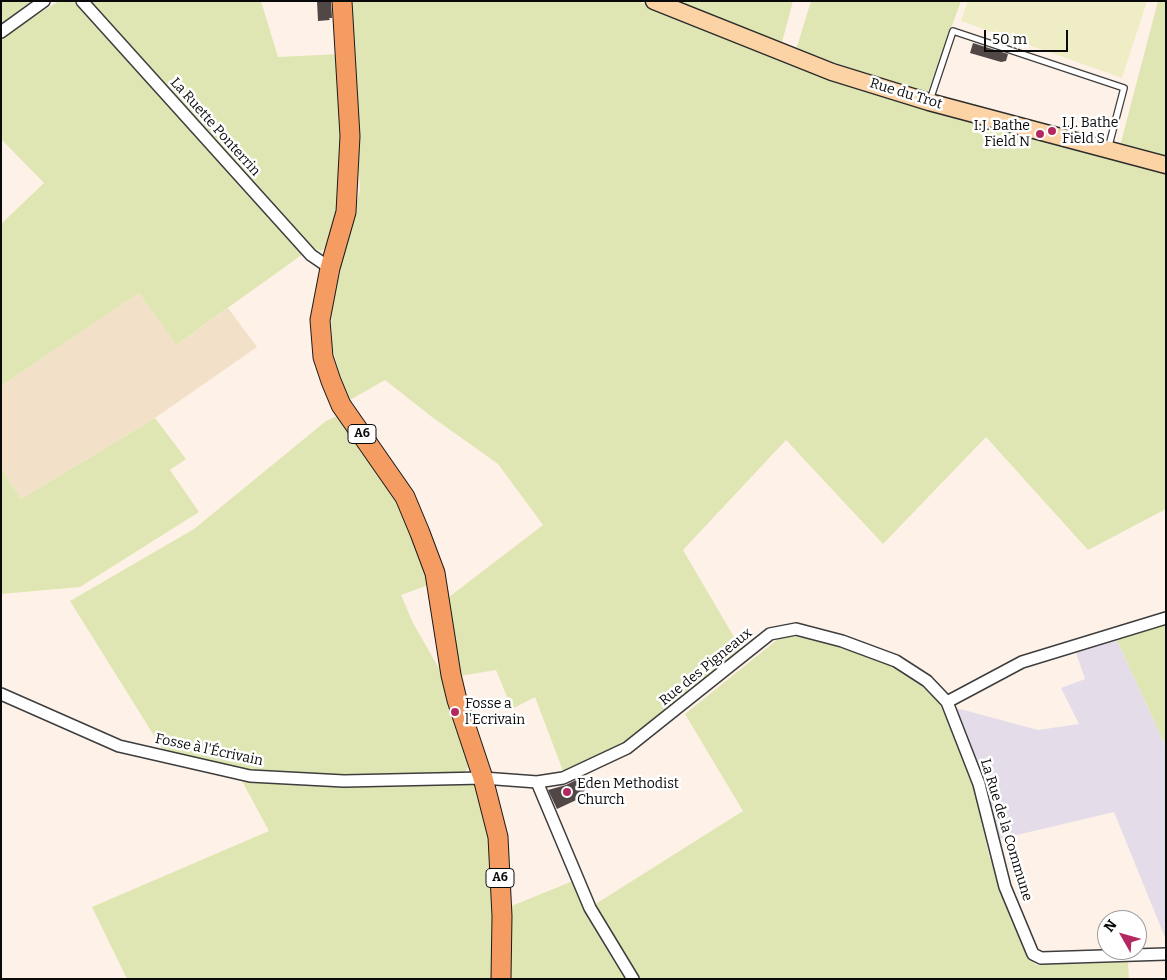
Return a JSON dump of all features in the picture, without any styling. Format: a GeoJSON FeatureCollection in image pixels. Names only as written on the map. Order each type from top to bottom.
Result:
{"type":"FeatureCollection","features":[{"type":"Feature","properties":{"kind":"main road","name":"A6"},"geometry":{"type":"LineString","coordinates":[[342,1],[350,136],[346,212],[330,268],[320,320],[323,357],[330,381],[341,405],[405,497],[435,573],[451,675],[457,700],[483,778],[498,838],[502,916],[501,979]]}},
{"type":"Feature","properties":{"kind":"main road","name":"Rue du Trot"},"geometry":{"type":"LineString","coordinates":[[654,1],[832,72],[929,102],[1166,165]]}},
{"type":"Feature","properties":{"kind":"street"},"geometry":{"type":"LineString","coordinates":[[1,32],[44,1]]}},
{"type":"Feature","properties":{"kind":"street","name":"La Ruette Ponterrin"},"geometry":{"type":"LineString","coordinates":[[82,1],[311,256],[330,268]]}},
{"type":"Feature","properties":{"kind":"street"},"geometry":{"type":"LineString","coordinates":[[947,702],[1022,662],[1166,618]]}},
{"type":"Feature","properties":{"kind":"street","name":"Rue des Pigneaux"},"geometry":{"type":"LineString","coordinates":[[483,778],[537,782],[563,778],[627,748],[770,634],[796,629],[842,641],[896,661],[927,681],[947,702]]}},
{"type":"Feature","properties":{"kind":"street","name":"Fosse à l'Écrivain"},"geometry":{"type":"LineString","coordinates":[[1,694],[118,746],[250,776],[344,782],[483,778]]}},
{"type":"Feature","properties":{"kind":"street","name":"La Rue de la Commune"},"geometry":{"type":"LineString","coordinates":[[947,702],[979,784],[1005,887],[1033,954],[1040,958],[1166,954]]}},
{"type":"Feature","properties":{"kind":"street"},"geometry":{"type":"LineString","coordinates":[[537,782],[590,908],[633,979]]}},
{"type":"Feature","properties":{"kind":"lane"},"geometry":{"type":"LineString","coordinates":[[929,102],[953,31],[1124,88],[1108,149]]}},
{"type":"Feature","properties":{"kind":"shaded area"},"geometry":{"type":"Polygon","coordinates":[[[139,293],[176,345],[228,308],[257,347],[155,418],[21,499],[1,468],[1,386],[139,293]]]}},
{"type":"Feature","properties":{"kind":"shaded area"},"geometry":{"type":"Polygon","coordinates":[[[1117,640],[1166,747],[1166,940],[1114,812],[1000,839],[986,784],[955,710],[960,709],[1038,730],[1079,724],[1061,688],[1085,679],[1076,653],[1117,640]]]}},
{"type":"Feature","properties":{"kind":"green space"},"geometry":{"type":"Polygon","coordinates":[[[1,1],[35,1],[1,25],[1,1]]]}},
{"type":"Feature","properties":{"kind":"green space"},"geometry":{"type":"Polygon","coordinates":[[[59,1],[73,1],[303,254],[176,345],[139,293],[1,386],[1,224],[44,183],[1,139],[1,38],[59,1]]]}},
{"type":"Feature","properties":{"kind":"green space"},"geometry":{"type":"Polygon","coordinates":[[[89,1],[261,1],[278,57],[341,54],[339,211],[329,246],[321,251],[311,247],[89,1]]]}},
{"type":"Feature","properties":{"kind":"green space"},"geometry":{"type":"Polygon","coordinates":[[[350,1],[638,1],[824,77],[1166,175],[1166,509],[1088,550],[986,437],[883,544],[786,440],[683,550],[741,649],[629,741],[563,771],[535,697],[512,709],[496,670],[460,676],[445,600],[543,525],[498,464],[432,417],[385,380],[350,400],[343,386],[332,347],[331,314],[360,190],[350,1]]]}},
{"type":"Feature","properties":{"kind":"green space"},"geometry":{"type":"Polygon","coordinates":[[[672,1],[793,1],[781,46],[672,1]]]}},
{"type":"Feature","properties":{"kind":"green space"},"geometry":{"type":"Polygon","coordinates":[[[811,1],[961,1],[927,94],[796,50],[811,1]]]}},
{"type":"Feature","properties":{"kind":"green space"},"geometry":{"type":"Polygon","coordinates":[[[968,1],[1147,1],[1122,78],[961,21],[968,1]]]}},
{"type":"Feature","properties":{"kind":"green space"},"geometry":{"type":"Polygon","coordinates":[[[1158,1],[1166,1],[1166,159],[1120,146],[1158,1]]]}},
{"type":"Feature","properties":{"kind":"green space"},"geometry":{"type":"Polygon","coordinates":[[[339,415],[383,477],[416,541],[431,584],[401,595],[413,623],[441,672],[470,764],[465,772],[364,777],[252,772],[163,750],[70,601],[194,529],[326,421],[339,415]]]}},
{"type":"Feature","properties":{"kind":"green space"},"geometry":{"type":"Polygon","coordinates":[[[155,418],[186,459],[170,470],[199,512],[80,587],[1,594],[1,468],[21,499],[155,418]]]}},
{"type":"Feature","properties":{"kind":"green space"},"geometry":{"type":"Polygon","coordinates":[[[1166,624],[1166,747],[1117,640],[1166,624]]]}},
{"type":"Feature","properties":{"kind":"green space"},"geometry":{"type":"Polygon","coordinates":[[[783,635],[812,639],[881,660],[922,686],[940,704],[973,784],[989,856],[1028,955],[1036,965],[1128,962],[1129,979],[638,979],[594,905],[743,811],[685,714],[783,635]]]}},
{"type":"Feature","properties":{"kind":"green space"},"geometry":{"type":"Polygon","coordinates":[[[242,781],[391,787],[477,781],[493,847],[495,979],[127,979],[92,907],[269,831],[242,781]]]}},
{"type":"Feature","properties":{"kind":"green space"},"geometry":{"type":"Polygon","coordinates":[[[573,881],[631,979],[508,979],[509,907],[573,881]]]}},
{"type":"Feature","properties":{"kind":"building"},"geometry":{"type":"Polygon","coordinates":[[[317,1],[331,1],[332,18],[329,18],[330,20],[318,21],[317,1]]]}},
{"type":"Feature","properties":{"kind":"building"},"geometry":{"type":"Polygon","coordinates":[[[973,43],[1008,54],[1006,61],[1001,62],[970,53],[973,43]]]}},
{"type":"Feature","properties":{"kind":"building","name":"Eden Methodist Church"},"geometry":{"type":"Polygon","coordinates":[[[580,778],[587,795],[557,809],[548,790],[566,785],[580,778]]]}},
{"type":"Feature","properties":{"kind":"place","name":"I.J. Bathe Field S"},"geometry":{"type":"Point","coordinates":[1052,131]}},
{"type":"Feature","properties":{"kind":"place","name":"I.J. Bathe Field N"},"geometry":{"type":"Point","coordinates":[1040,134]}},
{"type":"Feature","properties":{"kind":"place","name":"Fosse a l'Ecrivain"},"geometry":{"type":"Point","coordinates":[455,712]}},
{"type":"Feature","properties":{"kind":"place","name":"Eden Methodist Church"},"geometry":{"type":"Point","coordinates":[567,792]}}]}
